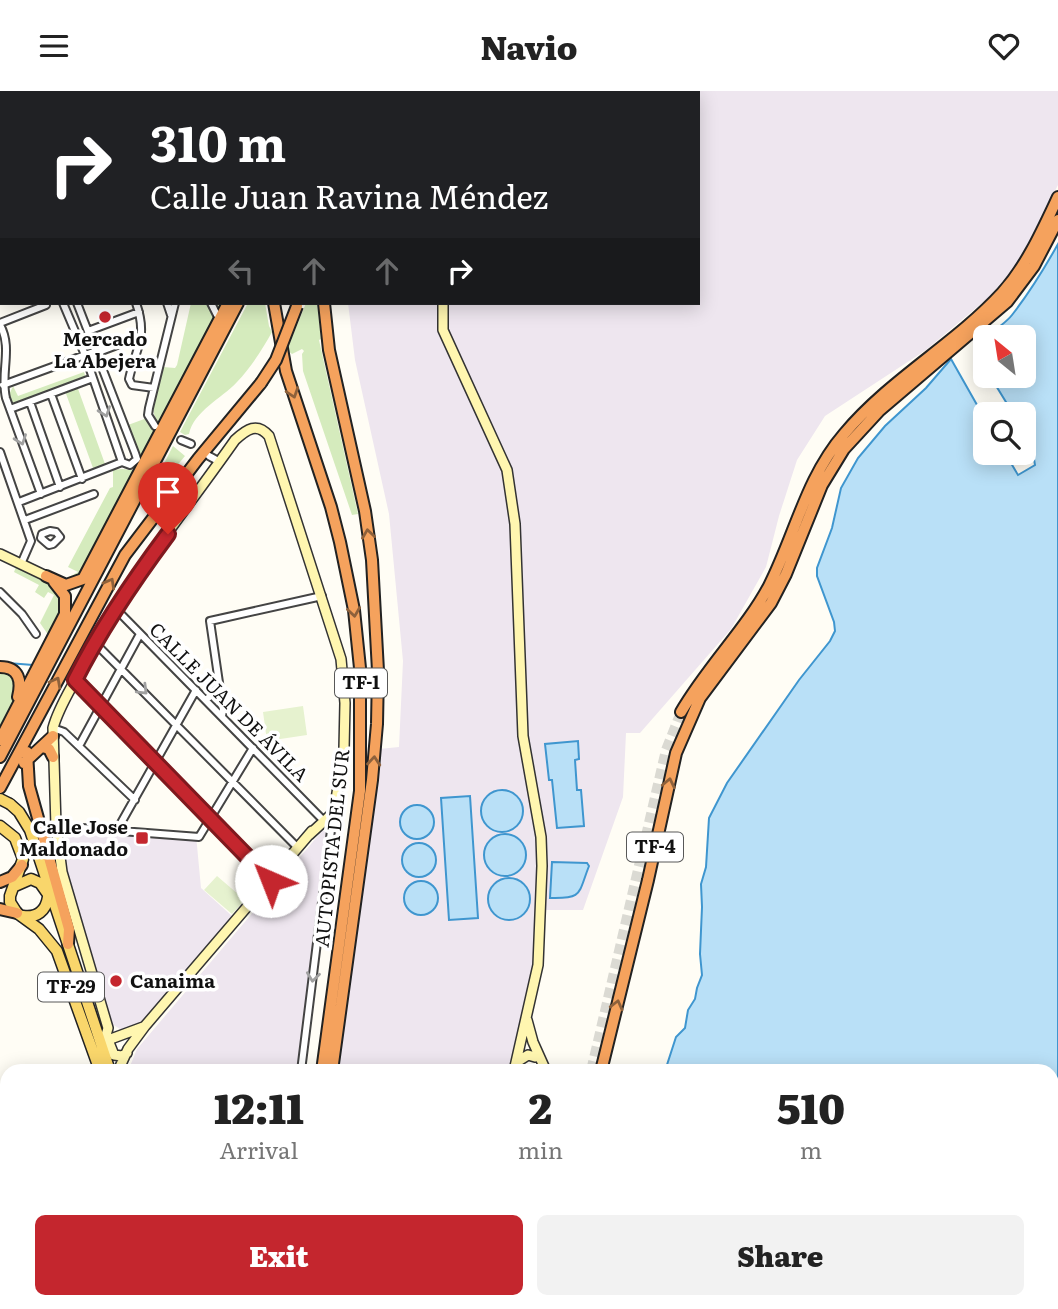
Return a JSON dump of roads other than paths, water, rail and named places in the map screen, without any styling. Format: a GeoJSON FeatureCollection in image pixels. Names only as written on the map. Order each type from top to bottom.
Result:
{"type":"FeatureCollection","features":[{"type":"Feature","properties":{"kind":"highway","name":"TF-4"},"geometry":{"type":"LineString","coordinates":[[991,310],[1021,268],[1058,197]]}},
{"type":"Feature","properties":{"kind":"highway","name":"TF-4"},"geometry":{"type":"LineString","coordinates":[[603,1064],[680,739],[699,698],[768,587],[813,481],[838,440],[880,397],[991,310],[1029,274],[1058,221]]}},
{"type":"Feature","properties":{"kind":"highway"},"geometry":{"type":"LineString","coordinates":[[46,576],[66,585],[83,579],[227,305]]}},
{"type":"Feature","properties":{"kind":"highway"},"geometry":{"type":"LineString","coordinates":[[0,757],[238,305]]}},
{"type":"Feature","properties":{"kind":"highway","name":"AUTOPISTA DEL SUR"},"geometry":{"type":"LineString","coordinates":[[274,305],[286,371],[340,542],[354,610],[360,668],[360,791],[323,1064]]}},
{"type":"Feature","properties":{"kind":"highway"},"geometry":{"type":"LineString","coordinates":[[0,788],[125,555],[198,459],[261,383],[276,360],[297,305]]}},
{"type":"Feature","properties":{"kind":"highway","name":"AUTOPISTA DEL SUR"},"geometry":{"type":"LineString","coordinates":[[324,305],[329,350],[365,511],[372,560],[378,671],[372,780],[333,1064]]}},
{"type":"Feature","properties":{"kind":"highway"},"geometry":{"type":"LineString","coordinates":[[0,740],[65,614],[66,601],[62,589],[46,576]]}},
{"type":"Feature","properties":{"kind":"highway","name":"TF-4"},"geometry":{"type":"LineString","coordinates":[[681,712],[702,677],[740,636]]}},
{"type":"Feature","properties":{"kind":"highway"},"geometry":{"type":"LineString","coordinates":[[42,677],[51,641]]}},
{"type":"Feature","properties":{"kind":"highway"},"geometry":{"type":"LineString","coordinates":[[0,667],[12,669],[19,677],[16,710]]}},
{"type":"Feature","properties":{"kind":"highway"},"geometry":{"type":"LineString","coordinates":[[3,802],[41,722],[41,711]]}},
{"type":"Feature","properties":{"kind":"highway"},"geometry":{"type":"LineString","coordinates":[[23,761],[43,747],[53,732]]}},
{"type":"Feature","properties":{"kind":"highway"},"geometry":{"type":"LineString","coordinates":[[43,747],[49,749],[53,757]]}},
{"type":"Feature","properties":{"kind":"highway"},"geometry":{"type":"LineString","coordinates":[[23,761],[69,929],[68,944]]}},
{"type":"Feature","properties":{"kind":"highway"},"geometry":{"type":"LineString","coordinates":[[0,882],[12,877],[22,865]]}},
{"type":"Feature","properties":{"kind":"highway"},"geometry":{"type":"LineString","coordinates":[[0,909],[20,915]]}},
{"type":"Feature","properties":{"kind":"main road","name":"TF-29"},"geometry":{"type":"LineString","coordinates":[[3,802],[19,812],[30,830],[108,1064]]}},
{"type":"Feature","properties":{"kind":"main road"},"geometry":{"type":"LineString","coordinates":[[0,827],[8,831],[19,845],[22,865],[10,902],[20,915],[30,917],[40,913],[46,906],[48,897]]}},
{"type":"Feature","properties":{"kind":"main road"},"geometry":{"type":"LineString","coordinates":[[43,870],[44,886]]}},
{"type":"Feature","properties":{"kind":"main road"},"geometry":{"type":"LineString","coordinates":[[14,886],[18,882],[31,879],[44,886]]}},
{"type":"Feature","properties":{"kind":"main road","name":"TF-29"},"geometry":{"type":"LineString","coordinates":[[44,886],[59,932],[68,944]]}},
{"type":"Feature","properties":{"kind":"main road","name":"TF-29"},"geometry":{"type":"LineString","coordinates":[[20,915],[47,937],[61,959],[98,1064]]}},
{"type":"Feature","properties":{"kind":"main road"},"geometry":{"type":"LineString","coordinates":[[82,991],[91,1002],[99,1027],[108,1028]]}},
{"type":"Feature","properties":{"kind":"street"},"geometry":{"type":"LineString","coordinates":[[41,494],[3,385],[7,340],[0,324],[46,305]]}},
{"type":"Feature","properties":{"kind":"street"},"geometry":{"type":"LineString","coordinates":[[64,305],[85,355],[121,459],[130,465],[137,459],[78,305]]}},
{"type":"Feature","properties":{"kind":"street"},"geometry":{"type":"LineString","coordinates":[[137,305],[143,322],[140,348],[133,359],[129,379],[132,384],[154,388]]}},
{"type":"Feature","properties":{"kind":"street"},"geometry":{"type":"LineString","coordinates":[[168,305],[172,317]]}},
{"type":"Feature","properties":{"kind":"street"},"geometry":{"type":"LineString","coordinates":[[155,426],[148,415],[175,305]]}},
{"type":"Feature","properties":{"kind":"street"},"geometry":{"type":"LineString","coordinates":[[212,305],[217,315]]}},
{"type":"Feature","properties":{"kind":"street"},"geometry":{"type":"LineString","coordinates":[[443,308],[443,330],[508,470],[515,524],[523,736],[541,837],[542,866],[538,965],[516,1064]]}},
{"type":"Feature","properties":{"kind":"street"},"geometry":{"type":"LineString","coordinates":[[88,331],[139,312]]}},
{"type":"Feature","properties":{"kind":"street"},"geometry":{"type":"LineString","coordinates":[[3,385],[133,339]]}},
{"type":"Feature","properties":{"kind":"street"},"geometry":{"type":"LineString","coordinates":[[10,409],[93,378]]}},
{"type":"Feature","properties":{"kind":"street"},"geometry":{"type":"LineString","coordinates":[[51,394],[82,479]]}},
{"type":"Feature","properties":{"kind":"street"},"geometry":{"type":"LineString","coordinates":[[30,403],[60,487]]}},
{"type":"Feature","properties":{"kind":"street"},"geometry":{"type":"LineString","coordinates":[[128,1051],[124,1038],[108,1028],[64,881],[56,826],[53,732],[58,713],[94,642],[115,608],[219,461],[245,431],[256,427],[263,428],[269,436],[322,596],[341,659],[345,703],[344,749],[302,1064]]}},
{"type":"Feature","properties":{"kind":"street"},"geometry":{"type":"LineString","coordinates":[[181,440],[191,444]]}},
{"type":"Feature","properties":{"kind":"street"},"geometry":{"type":"LineString","coordinates":[[19,502],[82,479],[121,459],[127,450],[135,453]]}},
{"type":"Feature","properties":{"kind":"street"},"geometry":{"type":"LineString","coordinates":[[0,452],[31,541],[17,562]]}},
{"type":"Feature","properties":{"kind":"street"},"geometry":{"type":"LineString","coordinates":[[209,456],[219,461]]}},
{"type":"Feature","properties":{"kind":"street"},"geometry":{"type":"LineString","coordinates":[[25,520],[94,494]]}},
{"type":"Feature","properties":{"kind":"street"},"geometry":{"type":"LineString","coordinates":[[0,554],[46,576]]}},
{"type":"Feature","properties":{"kind":"street"},"geometry":{"type":"LineString","coordinates":[[0,561],[17,562]]}},
{"type":"Feature","properties":{"kind":"street"},"geometry":{"type":"LineString","coordinates":[[0,592],[36,633]]}},
{"type":"Feature","properties":{"kind":"street"},"geometry":{"type":"LineString","coordinates":[[222,716],[210,621],[322,596]]}},
{"type":"Feature","properties":{"kind":"street","name":"CALLE JUAN DE ÁVILA"},"geometry":{"type":"LineString","coordinates":[[115,608],[253,748],[331,832]]}},
{"type":"Feature","properties":{"kind":"street"},"geometry":{"type":"LineString","coordinates":[[79,746],[140,634]]}},
{"type":"Feature","properties":{"kind":"street"},"geometry":{"type":"LineString","coordinates":[[94,642],[298,848]]}},
{"type":"Feature","properties":{"kind":"street"},"geometry":{"type":"LineString","coordinates":[[75,680],[271,881]]}},
{"type":"Feature","properties":{"kind":"street"},"geometry":{"type":"LineString","coordinates":[[206,700],[220,687]]}},
{"type":"Feature","properties":{"kind":"street"},"geometry":{"type":"LineString","coordinates":[[117,830],[196,690]]}},
{"type":"Feature","properties":{"kind":"street"},"geometry":{"type":"LineString","coordinates":[[53,732],[64,732],[135,800]]}},
{"type":"Feature","properties":{"kind":"street"},"geometry":{"type":"LineString","coordinates":[[56,826],[199,837],[253,748]]}},
{"type":"Feature","properties":{"kind":"street"},"geometry":{"type":"LineString","coordinates":[[123,1064],[128,1051],[145,1026],[334,808]]}},
{"type":"Feature","properties":{"kind":"street"},"geometry":{"type":"LineString","coordinates":[[527,1019],[535,1053]]}},
{"type":"Feature","properties":{"kind":"street"},"geometry":{"type":"LineString","coordinates":[[108,1040],[145,1026]]}},
{"type":"Feature","properties":{"kind":"street"},"geometry":{"type":"LineString","coordinates":[[108,1028],[105,1033],[114,1055],[122,1056],[128,1051]]}},
{"type":"Feature","properties":{"kind":"street"},"geometry":{"type":"LineString","coordinates":[[521,1043],[530,1043],[542,1064]]}},
{"type":"Feature","properties":{"kind":"street"},"geometry":{"type":"LineString","coordinates":[[518,1064],[528,1055],[535,1053]]}},
{"type":"Feature","properties":{"kind":"water"},"geometry":{"type":"Polygon","coordinates":[[[1058,244],[1058,1064],[667,1064],[676,1037],[685,1028],[688,1010],[695,999],[702,975],[701,884],[706,867],[709,818],[727,783],[835,631],[817,576],[817,568],[832,528],[841,488],[858,458],[885,426],[926,388],[951,359],[975,402],[973,402],[973,465],[1012,465],[1018,475],[1036,465],[1036,402],[1006,402],[998,389],[1036,389],[1036,325],[1001,325],[1019,306],[1058,244]]]}},
{"type":"Feature","properties":{"kind":"water"},"geometry":{"type":"Polygon","coordinates":[[[578,741],[579,759],[575,760],[577,790],[581,790],[584,826],[557,828],[545,744],[578,741]]]}},
{"type":"Feature","properties":{"kind":"water"},"geometry":{"type":"Polygon","coordinates":[[[502,790],[517,796],[523,811],[517,826],[502,832],[487,826],[481,811],[487,796],[502,790]]]}},
{"type":"Feature","properties":{"kind":"water"},"geometry":{"type":"Polygon","coordinates":[[[470,796],[478,918],[449,920],[441,798],[470,796]]]}},
{"type":"Feature","properties":{"kind":"water"},"geometry":{"type":"Polygon","coordinates":[[[417,805],[429,810],[434,822],[429,834],[417,839],[405,834],[400,822],[405,810],[417,805]]]}},
{"type":"Feature","properties":{"kind":"water"},"geometry":{"type":"Polygon","coordinates":[[[505,834],[520,840],[526,855],[520,870],[505,876],[490,870],[484,855],[490,840],[505,834]]]}},
{"type":"Feature","properties":{"kind":"water"},"geometry":{"type":"Polygon","coordinates":[[[419,843],[431,848],[436,860],[431,872],[419,877],[407,872],[402,860],[407,848],[419,843]]]}},
{"type":"Feature","properties":{"kind":"water"},"geometry":{"type":"Polygon","coordinates":[[[552,862],[587,863],[589,866],[581,889],[574,896],[550,898],[552,862]]]}},
{"type":"Feature","properties":{"kind":"water"},"geometry":{"type":"Polygon","coordinates":[[[509,878],[524,884],[530,899],[524,914],[509,920],[494,914],[488,899],[494,884],[509,878]]]}},
{"type":"Feature","properties":{"kind":"water"},"geometry":{"type":"Polygon","coordinates":[[[421,881],[433,886],[438,898],[433,910],[421,915],[409,910],[404,898],[409,886],[421,881]]]}},
{"type":"Feature","properties":{"kind":"waterway"},"geometry":{"type":"LineString","coordinates":[[8,663],[33,665]]}},
{"type":"Feature","properties":{"kind":"tunnel"},"geometry":{"type":"LineString","coordinates":[[593,1064],[666,750],[681,712]]}},
{"type":"Feature","properties":{"kind":"place","name":"Mercado La Abejera"},"geometry":{"type":"Point","coordinates":[105,317]}},
{"type":"Feature","properties":{"kind":"place","name":"Calle Jose Maldonado"},"geometry":{"type":"Point","coordinates":[142,838]}},
{"type":"Feature","properties":{"kind":"place","name":"Canaima"},"geometry":{"type":"Point","coordinates":[116,981]}}]}
